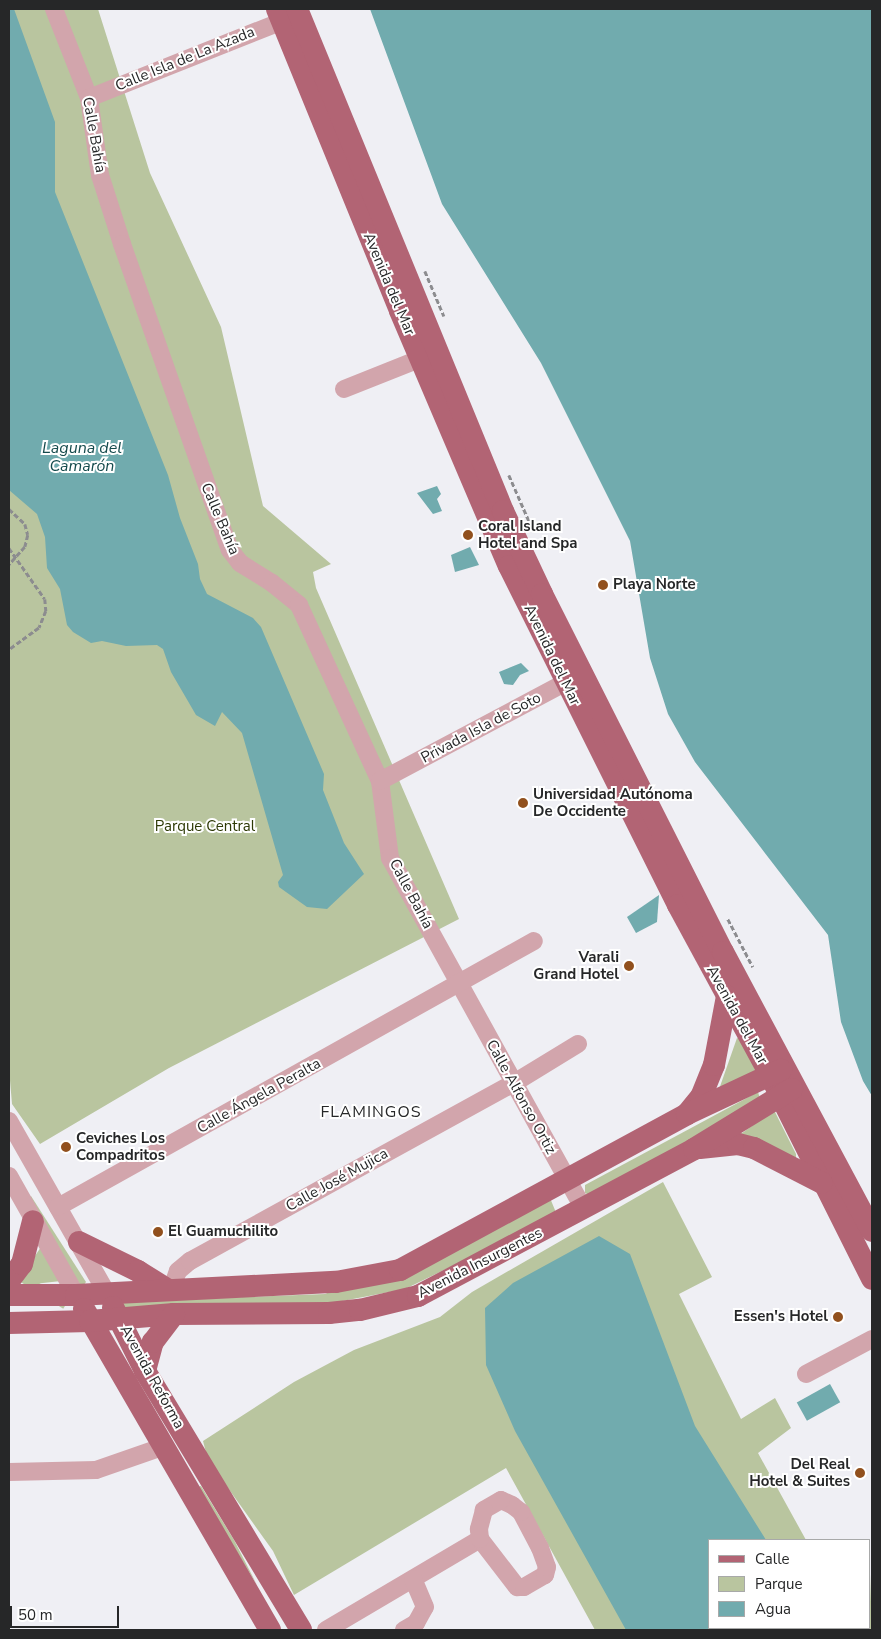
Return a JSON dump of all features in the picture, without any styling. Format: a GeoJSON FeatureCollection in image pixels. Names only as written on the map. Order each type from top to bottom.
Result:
{"type":"FeatureCollection","features":[{"type":"Feature","properties":{"kind":"main road","name":"Avenida del Mar"},"geometry":{"type":"LineString","coordinates":[[289,13],[430,355],[503,511],[573,679],[727,996],[783,1081],[872,1230]]}},
{"type":"Feature","properties":{"kind":"main road","name":"Avenida del Mar"},"geometry":{"type":"LineString","coordinates":[[573,679],[723,952],[783,1081],[822,1183],[872,1279]]}},
{"type":"Feature","properties":{"kind":"main road"},"geometry":{"type":"LineString","coordinates":[[687,1114],[701,1097],[714,1065],[727,996]]}},
{"type":"Feature","properties":{"kind":"main road","name":"Avenida Insurgentes"},"geometry":{"type":"LineString","coordinates":[[9,1295],[76,1295],[336,1282],[400,1270],[567,1181],[687,1114],[783,1081]]}},
{"type":"Feature","properties":{"kind":"main road","name":"Avenida Insurgentes"},"geometry":{"type":"LineString","coordinates":[[9,1323],[90,1321],[174,1314],[329,1313],[388,1305],[439,1287],[694,1149],[783,1081]]}},
{"type":"Feature","properties":{"kind":"main road"},"geometry":{"type":"LineString","coordinates":[[694,1149],[738,1144],[754,1148],[822,1183]]}},
{"type":"Feature","properties":{"kind":"main road"},"geometry":{"type":"LineString","coordinates":[[9,1281],[22,1264],[33,1221]]}},
{"type":"Feature","properties":{"kind":"main road"},"geometry":{"type":"LineString","coordinates":[[79,1242],[138,1270],[169,1289]]}},
{"type":"Feature","properties":{"kind":"main road","name":"Avenida Reforma"},"geometry":{"type":"LineString","coordinates":[[106,1292],[145,1371],[210,1476],[300,1630]]}},
{"type":"Feature","properties":{"kind":"main road","name":"Avenida Reforma"},"geometry":{"type":"LineString","coordinates":[[76,1295],[184,1486],[264,1621]]}},
{"type":"Feature","properties":{"kind":"main road"},"geometry":{"type":"LineString","coordinates":[[145,1371],[153,1342],[174,1314]]}},
{"type":"Feature","properties":{"kind":"main road"},"geometry":{"type":"LineString","coordinates":[[184,1486],[210,1476]]}},
{"type":"Feature","properties":{"kind":"main road"},"geometry":{"type":"LineString","coordinates":[[264,1621],[282,1599]]}},
{"type":"Feature","properties":{"kind":"street","name":"Calle Bahía"},"geometry":{"type":"LineString","coordinates":[[54,9],[89,98],[100,175],[204,485],[230,550],[240,563],[272,583],[299,605],[380,781],[390,858],[459,985]]}},
{"type":"Feature","properties":{"kind":"street","name":"Calle Isla de La Azada"},"geometry":{"type":"LineString","coordinates":[[89,98],[289,13]]}},
{"type":"Feature","properties":{"kind":"street"},"geometry":{"type":"LineString","coordinates":[[344,389],[430,355]]}},
{"type":"Feature","properties":{"kind":"street","name":"Privada Isla de Soto"},"geometry":{"type":"LineString","coordinates":[[380,781],[573,679]]}},
{"type":"Feature","properties":{"kind":"street","name":"Calle Ángela Peralta"},"geometry":{"type":"LineString","coordinates":[[58,1207],[459,985],[534,941]]}},
{"type":"Feature","properties":{"kind":"street","name":"Calle Alfonso Ortiz"},"geometry":{"type":"LineString","coordinates":[[459,985],[584,1209]]}},
{"type":"Feature","properties":{"kind":"street","name":"Calle José Mujica"},"geometry":{"type":"LineString","coordinates":[[169,1289],[178,1271],[190,1261],[514,1083],[578,1044]]}},
{"type":"Feature","properties":{"kind":"street","name":"Avenida Reforma"},"geometry":{"type":"LineString","coordinates":[[9,1121],[106,1292]]}},
{"type":"Feature","properties":{"kind":"street"},"geometry":{"type":"LineString","coordinates":[[10,1181],[43,1182]]}},
{"type":"Feature","properties":{"kind":"street","name":"Avenida Reforma"},"geometry":{"type":"LineString","coordinates":[[10,1181],[76,1295]]}},
{"type":"Feature","properties":{"kind":"street"},"geometry":{"type":"LineString","coordinates":[[806,1374],[872,1338]]}},
{"type":"Feature","properties":{"kind":"street"},"geometry":{"type":"LineString","coordinates":[[9,1472],[96,1470],[162,1447]]}},
{"type":"Feature","properties":{"kind":"street"},"geometry":{"type":"LineString","coordinates":[[501,1500],[512,1504],[521,1512],[540,1548],[547,1567],[545,1575],[529,1585],[517,1587],[480,1539],[479,1529],[484,1510],[501,1500]]}},
{"type":"Feature","properties":{"kind":"street"},"geometry":{"type":"LineString","coordinates":[[326,1630],[480,1539]]}},
{"type":"Feature","properties":{"kind":"street"},"geometry":{"type":"LineString","coordinates":[[404,1630],[416,1623],[425,1607],[413,1579]]}},
{"type":"Feature","properties":{"kind":"path"},"geometry":{"type":"LineString","coordinates":[[420,264],[430,278],[442,306],[445,323]]}},
{"type":"Feature","properties":{"kind":"path"},"geometry":{"type":"LineString","coordinates":[[506,472],[512,478],[533,534]]}},
{"type":"Feature","properties":{"kind":"path"},"geometry":{"type":"LineString","coordinates":[[9,509],[25,524],[28,535],[16,559],[9,565]]}},
{"type":"Feature","properties":{"kind":"path"},"geometry":{"type":"LineString","coordinates":[[9,548],[45,599],[46,611],[39,628],[9,650]]}},
{"type":"Feature","properties":{"kind":"path"},"geometry":{"type":"LineString","coordinates":[[724,914],[746,950],[754,974]]}},
{"type":"Feature","properties":{"kind":"green space","name":"Parque Central"},"geometry":{"type":"Polygon","coordinates":[[[9,9],[98,9],[150,173],[221,327],[263,506],[331,564],[313,572],[316,588],[459,919],[169,1068],[40,1144],[12,1104],[9,1069],[9,9]]]}},
{"type":"Feature","properties":{"kind":"green space"},"geometry":{"type":"Polygon","coordinates":[[[737,1038],[742,1040],[759,1078],[717,1095],[737,1038]]]}},
{"type":"Feature","properties":{"kind":"green space"},"geometry":{"type":"Polygon","coordinates":[[[758,1092],[761,1102],[593,1197],[585,1193],[585,1185],[758,1092]]]}},
{"type":"Feature","properties":{"kind":"green space"},"geometry":{"type":"Polygon","coordinates":[[[774,1110],[796,1154],[796,1160],[738,1136],[774,1110]]]}},
{"type":"Feature","properties":{"kind":"green space"},"geometry":{"type":"Polygon","coordinates":[[[663,1182],[712,1277],[679,1294],[741,1419],[775,1398],[791,1428],[758,1453],[805,1539],[708,1539],[708,1629],[871,1629],[871,1602],[872,1630],[595,1630],[506,1468],[294,1595],[273,1551],[208,1460],[203,1441],[294,1382],[354,1350],[440,1317],[472,1292],[663,1182]]]}},
{"type":"Feature","properties":{"kind":"green space"},"geometry":{"type":"Polygon","coordinates":[[[31,1196],[86,1282],[83,1286],[78,1283],[28,1201],[31,1196]]]}},
{"type":"Feature","properties":{"kind":"green space"},"geometry":{"type":"Polygon","coordinates":[[[550,1198],[557,1215],[405,1289],[332,1303],[114,1313],[110,1302],[325,1294],[550,1198]]]}},
{"type":"Feature","properties":{"kind":"green space"},"geometry":{"type":"Polygon","coordinates":[[[41,1247],[61,1281],[25,1285],[20,1278],[41,1247]]]}},
{"type":"Feature","properties":{"kind":"green space"},"geometry":{"type":"Polygon","coordinates":[[[18,1270],[68,1301],[63,1309],[13,1277],[18,1270]]]}},
{"type":"Feature","properties":{"kind":"green space"},"geometry":{"type":"Polygon","coordinates":[[[201,1486],[234,1540],[257,1585],[197,1487],[201,1486]]]}},
{"type":"Feature","properties":{"kind":"water","name":"Laguna del Camarón"},"geometry":{"type":"Polygon","coordinates":[[[9,9],[14,9],[55,122],[55,192],[168,475],[180,518],[198,564],[200,579],[207,594],[253,618],[261,627],[324,774],[323,790],[344,843],[364,874],[327,909],[307,907],[279,887],[278,882],[283,875],[242,733],[222,712],[215,726],[196,715],[171,672],[163,649],[157,645],[126,646],[102,641],[91,643],[73,632],[67,625],[60,589],[47,568],[45,537],[37,514],[9,490],[9,9]]]}},
{"type":"Feature","properties":{"kind":"water"},"geometry":{"type":"Polygon","coordinates":[[[370,9],[872,9],[872,1096],[863,1081],[841,1022],[828,935],[695,762],[668,714],[650,658],[630,541],[541,363],[442,204],[370,9]]]}},
{"type":"Feature","properties":{"kind":"water"},"geometry":{"type":"Polygon","coordinates":[[[437,486],[441,494],[437,499],[442,511],[433,514],[417,493],[437,486]]]}},
{"type":"Feature","properties":{"kind":"water"},"geometry":{"type":"Polygon","coordinates":[[[470,547],[479,565],[455,572],[451,555],[470,547]]]}},
{"type":"Feature","properties":{"kind":"water"},"geometry":{"type":"Polygon","coordinates":[[[521,663],[529,671],[520,675],[513,685],[504,684],[499,672],[521,663]]]}},
{"type":"Feature","properties":{"kind":"water"},"geometry":{"type":"Polygon","coordinates":[[[659,895],[657,922],[636,933],[627,917],[659,895]]]}},
{"type":"Feature","properties":{"kind":"water"},"geometry":{"type":"Polygon","coordinates":[[[599,1236],[630,1254],[695,1426],[765,1539],[708,1539],[708,1629],[821,1630],[626,1630],[515,1431],[486,1365],[485,1308],[513,1283],[599,1236]]]}},
{"type":"Feature","properties":{"kind":"water"},"geometry":{"type":"Polygon","coordinates":[[[830,1384],[840,1402],[807,1421],[797,1402],[830,1384]]]}},
{"type":"Feature","properties":{"kind":"place","name":"Coral Island Hotel and Spa"},"geometry":{"type":"Point","coordinates":[468,535]}},
{"type":"Feature","properties":{"kind":"place","name":"Playa Norte"},"geometry":{"type":"Point","coordinates":[603,585]}},
{"type":"Feature","properties":{"kind":"place","name":"Universidad Autónoma De Occidente"},"geometry":{"type":"Point","coordinates":[523,803]}},
{"type":"Feature","properties":{"kind":"place","name":"Varali Grand Hotel"},"geometry":{"type":"Point","coordinates":[629,966]}},
{"type":"Feature","properties":{"kind":"place","name":"Ceviches Los Compadritos"},"geometry":{"type":"Point","coordinates":[66,1147]}},
{"type":"Feature","properties":{"kind":"place","name":"El Guamuchilito"},"geometry":{"type":"Point","coordinates":[158,1232]}},
{"type":"Feature","properties":{"kind":"place","name":"Essen's Hotel"},"geometry":{"type":"Point","coordinates":[838,1317]}},
{"type":"Feature","properties":{"kind":"place","name":"Del Real Hotel & Suites"},"geometry":{"type":"Point","coordinates":[860,1473]}},
{"type":"Feature","properties":{"kind":"district","name":"FLAMINGOS"},"geometry":{"type":"Point","coordinates":[371,1112]}}]}
